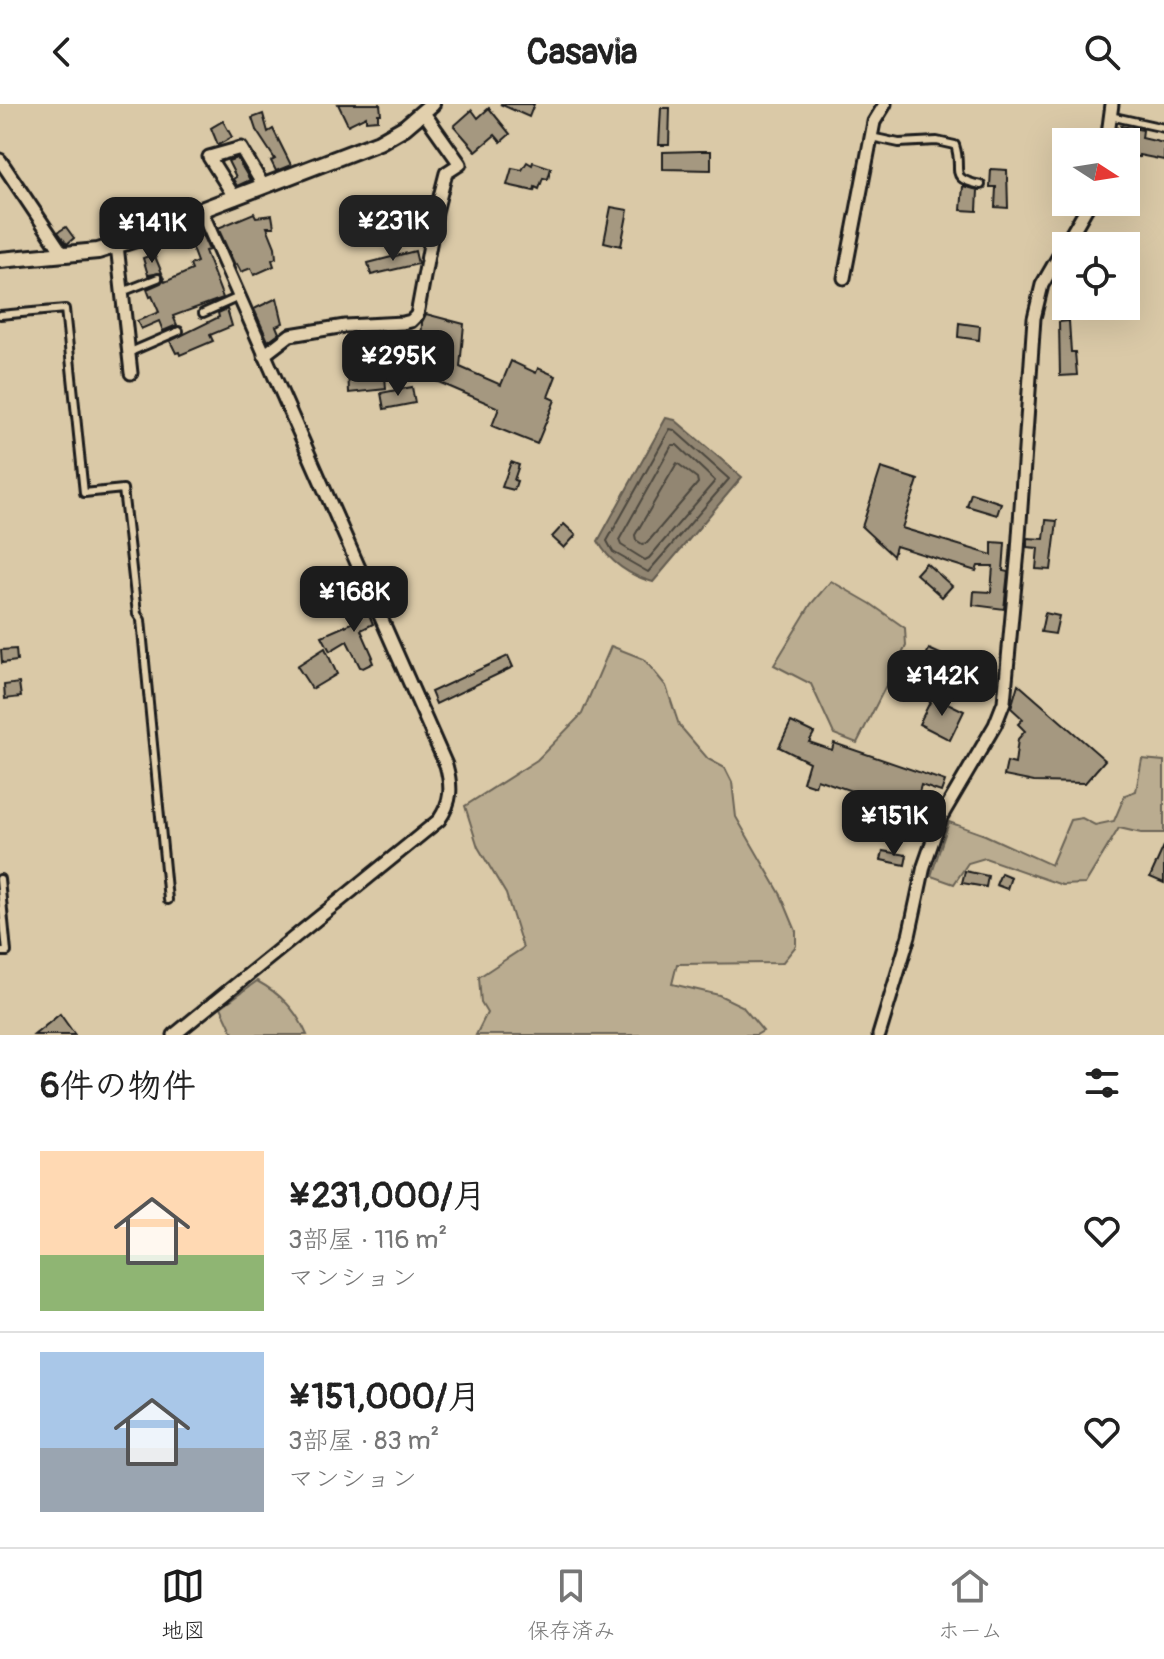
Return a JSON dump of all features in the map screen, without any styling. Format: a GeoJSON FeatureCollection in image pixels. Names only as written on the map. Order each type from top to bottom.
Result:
{"type":"FeatureCollection","features":[{"type":"Feature","properties":{"kind":"street"},"geometry":{"type":"LineString","coordinates":[[844,278],[874,122],[885,104]]}},
{"type":"Feature","properties":{"kind":"street"},"geometry":{"type":"LineString","coordinates":[[0,260],[98,251],[146,236],[201,210],[370,146],[424,107],[460,164],[446,173],[417,315],[403,323],[345,326],[290,335],[264,355]]}},
{"type":"Feature","properties":{"kind":"street"},"geometry":{"type":"LineString","coordinates":[[235,198],[209,157],[241,148],[264,187]]}},
{"type":"Feature","properties":{"kind":"street"},"geometry":{"type":"LineString","coordinates":[[0,160],[63,254]]}},
{"type":"Feature","properties":{"kind":"street"},"geometry":{"type":"LineString","coordinates":[[174,1035],[439,820],[446,810],[451,790],[446,765],[201,210]]}},
{"type":"Feature","properties":{"kind":"street"},"geometry":{"type":"LineString","coordinates":[[879,1035],[909,936],[924,866],[941,817],[995,725],[1004,702],[1034,318],[1042,285],[1082,216]]}},
{"type":"Feature","properties":{"kind":"street"},"geometry":{"type":"LineString","coordinates":[[117,245],[131,373]]}},
{"type":"Feature","properties":{"kind":"lane"},"geometry":{"type":"LineString","coordinates":[[1111,110],[1164,128]]}},
{"type":"Feature","properties":{"kind":"lane"},"geometry":{"type":"LineString","coordinates":[[871,137],[899,143],[937,141],[955,145],[958,152],[957,174],[967,182],[981,185]]}},
{"type":"Feature","properties":{"kind":"lane"},"geometry":{"type":"LineString","coordinates":[[122,292],[158,278]]}},
{"type":"Feature","properties":{"kind":"lane"},"geometry":{"type":"LineString","coordinates":[[203,313],[239,297]]}},
{"type":"Feature","properties":{"kind":"lane"},"geometry":{"type":"LineString","coordinates":[[0,315],[65,309],[84,493],[123,489],[137,614],[141,620],[168,900]]}},
{"type":"Feature","properties":{"kind":"lane"},"geometry":{"type":"LineString","coordinates":[[128,353],[179,331]]}},
{"type":"Feature","properties":{"kind":"lane"},"geometry":{"type":"LineString","coordinates":[[0,879],[7,952],[0,952]]}},
{"type":"Feature","properties":{"kind":"shaded area"},"geometry":{"type":"Polygon","coordinates":[[[831,581],[905,628],[906,646],[857,743],[834,734],[811,684],[774,665],[811,604],[831,581]]]}},
{"type":"Feature","properties":{"kind":"shaded area"},"geometry":{"type":"Polygon","coordinates":[[[611,646],[644,659],[666,686],[679,725],[708,759],[725,768],[732,782],[736,817],[781,895],[796,931],[796,946],[782,963],[677,964],[672,984],[719,995],[742,1006],[763,1031],[756,1035],[476,1035],[487,1013],[481,1003],[479,977],[523,948],[506,894],[478,847],[465,806],[537,760],[582,714],[611,646]]]}},
{"type":"Feature","properties":{"kind":"shaded area"},"geometry":{"type":"Polygon","coordinates":[[[1142,759],[1164,761],[1164,833],[1141,833],[1119,828],[1085,884],[1062,885],[985,858],[968,863],[954,884],[931,876],[949,822],[1051,865],[1070,820],[1082,818],[1095,825],[1114,821],[1125,795],[1136,791],[1142,759]]]}},
{"type":"Feature","properties":{"kind":"shaded area"},"geometry":{"type":"Polygon","coordinates":[[[257,981],[287,1004],[307,1035],[234,1035],[221,1007],[257,981]]]}},
{"type":"Feature","properties":{"kind":"water"},"geometry":{"type":"Polygon","coordinates":[[[666,418],[675,420],[742,477],[653,582],[621,567],[598,541],[666,418]]]}},
{"type":"Feature","properties":{"kind":"building"},"geometry":{"type":"Polygon","coordinates":[[[338,104],[380,104],[381,114],[378,114],[378,120],[366,121],[366,116],[348,125],[338,104]]]}},
{"type":"Feature","properties":{"kind":"building"},"geometry":{"type":"Polygon","coordinates":[[[500,104],[534,104],[529,117],[500,104]]]}},
{"type":"Feature","properties":{"kind":"building"},"geometry":{"type":"Polygon","coordinates":[[[489,108],[510,134],[501,142],[495,135],[476,151],[454,126],[472,110],[478,118],[489,108]]]}},
{"type":"Feature","properties":{"kind":"building"},"geometry":{"type":"Polygon","coordinates":[[[661,108],[670,108],[669,145],[659,145],[661,108]]]}},
{"type":"Feature","properties":{"kind":"building"},"geometry":{"type":"Polygon","coordinates":[[[263,114],[268,132],[273,129],[291,165],[276,171],[271,161],[275,159],[252,118],[263,114]]]}},
{"type":"Feature","properties":{"kind":"building"},"geometry":{"type":"Polygon","coordinates":[[[223,121],[232,137],[218,145],[211,128],[223,121]]]}},
{"type":"Feature","properties":{"kind":"building"},"geometry":{"type":"Polygon","coordinates":[[[1140,129],[1143,130],[1142,138],[1164,143],[1164,160],[1140,155],[1140,129]]]}},
{"type":"Feature","properties":{"kind":"building"},"geometry":{"type":"Polygon","coordinates":[[[711,151],[711,170],[663,169],[663,152],[711,151]]]}},
{"type":"Feature","properties":{"kind":"building"},"geometry":{"type":"Polygon","coordinates":[[[237,158],[250,180],[237,186],[228,161],[237,158]]]}},
{"type":"Feature","properties":{"kind":"building"},"geometry":{"type":"Polygon","coordinates":[[[527,162],[551,168],[548,179],[543,178],[539,189],[535,187],[534,191],[507,185],[512,168],[522,170],[527,162]]]}},
{"type":"Feature","properties":{"kind":"building"},"geometry":{"type":"Polygon","coordinates":[[[991,169],[1007,170],[1008,208],[995,207],[996,187],[990,187],[991,169]]]}},
{"type":"Feature","properties":{"kind":"building"},"geometry":{"type":"Polygon","coordinates":[[[963,186],[978,190],[977,211],[961,210],[963,186]]]}},
{"type":"Feature","properties":{"kind":"building"},"geometry":{"type":"Polygon","coordinates":[[[611,207],[628,210],[621,246],[604,242],[611,207]]]}},
{"type":"Feature","properties":{"kind":"building"},"geometry":{"type":"Polygon","coordinates":[[[254,213],[256,217],[272,215],[274,227],[267,227],[276,258],[272,260],[274,266],[254,275],[251,268],[241,272],[235,265],[218,228],[254,213]]]}},
{"type":"Feature","properties":{"kind":"building"},"geometry":{"type":"Polygon","coordinates":[[[66,227],[74,238],[67,244],[58,232],[66,227]]]}},
{"type":"Feature","properties":{"kind":"building"},"geometry":{"type":"Polygon","coordinates":[[[200,230],[223,298],[173,316],[177,325],[163,331],[159,321],[141,329],[137,321],[159,312],[147,289],[164,279],[165,282],[192,270],[190,265],[197,262],[187,235],[200,230]]]}},
{"type":"Feature","properties":{"kind":"building"},"geometry":{"type":"Polygon","coordinates":[[[415,251],[418,264],[371,275],[368,263],[415,251]]]}},
{"type":"Feature","properties":{"kind":"building"},"geometry":{"type":"Polygon","coordinates":[[[154,254],[162,273],[148,275],[143,258],[154,254]]]}},
{"type":"Feature","properties":{"kind":"building"},"geometry":{"type":"Polygon","coordinates":[[[277,298],[283,323],[276,326],[279,333],[268,341],[254,309],[277,298]]]}},
{"type":"Feature","properties":{"kind":"building"},"geometry":{"type":"Polygon","coordinates":[[[227,309],[232,326],[210,335],[213,341],[180,355],[176,353],[170,341],[219,317],[218,313],[227,309]]]}},
{"type":"Feature","properties":{"kind":"building"},"geometry":{"type":"Polygon","coordinates":[[[426,314],[464,324],[460,367],[501,385],[511,361],[536,373],[538,368],[556,376],[548,397],[555,400],[537,444],[492,426],[499,408],[420,374],[421,361],[384,361],[386,389],[349,393],[347,338],[368,333],[369,344],[421,347],[422,322],[426,314]]]}},
{"type":"Feature","properties":{"kind":"building"},"geometry":{"type":"Polygon","coordinates":[[[1069,321],[1071,352],[1075,352],[1077,375],[1060,376],[1059,322],[1069,321]]]}},
{"type":"Feature","properties":{"kind":"building"},"geometry":{"type":"Polygon","coordinates":[[[959,323],[980,326],[979,340],[958,337],[959,323]]]}},
{"type":"Feature","properties":{"kind":"building"},"geometry":{"type":"Polygon","coordinates":[[[412,387],[415,403],[384,409],[381,393],[412,387]]]}},
{"type":"Feature","properties":{"kind":"building"},"geometry":{"type":"Polygon","coordinates":[[[511,462],[519,465],[514,490],[502,487],[511,462]]]}},
{"type":"Feature","properties":{"kind":"building"},"geometry":{"type":"Polygon","coordinates":[[[881,468],[918,480],[902,528],[992,555],[992,542],[1005,543],[1003,571],[1008,572],[1004,609],[973,605],[974,591],[991,592],[993,566],[978,566],[976,571],[896,546],[893,556],[862,527],[881,468]]]}},
{"type":"Feature","properties":{"kind":"building"},"geometry":{"type":"Polygon","coordinates":[[[971,493],[1001,503],[997,515],[967,506],[971,493]]]}},
{"type":"Feature","properties":{"kind":"building"},"geometry":{"type":"Polygon","coordinates":[[[1046,520],[1057,521],[1051,570],[1036,569],[1038,548],[1027,547],[1027,538],[1044,539],[1046,520]]]}},
{"type":"Feature","properties":{"kind":"building"},"geometry":{"type":"Polygon","coordinates":[[[564,524],[576,535],[564,548],[552,537],[564,524]]]}},
{"type":"Feature","properties":{"kind":"building"},"geometry":{"type":"Polygon","coordinates":[[[926,563],[952,586],[942,597],[916,574],[926,563]]]}},
{"type":"Feature","properties":{"kind":"building"},"geometry":{"type":"Polygon","coordinates":[[[360,593],[373,624],[361,630],[373,657],[373,663],[363,668],[347,641],[330,651],[322,636],[359,620],[349,600],[360,593]]]}},
{"type":"Feature","properties":{"kind":"building"},"geometry":{"type":"Polygon","coordinates":[[[1045,613],[1059,616],[1055,634],[1041,632],[1045,613]]]}},
{"type":"Feature","properties":{"kind":"building"},"geometry":{"type":"Polygon","coordinates":[[[325,648],[337,674],[312,689],[297,666],[325,648]]]}},
{"type":"Feature","properties":{"kind":"building"},"geometry":{"type":"Polygon","coordinates":[[[16,649],[17,661],[2,663],[1,650],[16,649]]]}},
{"type":"Feature","properties":{"kind":"building"},"geometry":{"type":"Polygon","coordinates":[[[929,649],[993,678],[986,692],[924,660],[929,649]]]}},
{"type":"Feature","properties":{"kind":"building"},"geometry":{"type":"Polygon","coordinates":[[[508,656],[513,667],[436,704],[431,692],[508,656]]]}},
{"type":"Feature","properties":{"kind":"building"},"geometry":{"type":"Polygon","coordinates":[[[19,683],[21,697],[5,699],[4,685],[19,683]]]}},
{"type":"Feature","properties":{"kind":"building"},"geometry":{"type":"Polygon","coordinates":[[[1018,684],[1105,760],[1085,783],[1034,782],[1004,776],[1007,762],[1015,764],[1018,739],[1025,731],[1018,724],[1023,719],[1011,708],[1018,684]]]}},
{"type":"Feature","properties":{"kind":"building"},"geometry":{"type":"Polygon","coordinates":[[[933,696],[964,711],[950,740],[919,724],[933,696]]]}},
{"type":"Feature","properties":{"kind":"building"},"geometry":{"type":"Polygon","coordinates":[[[791,722],[814,733],[809,742],[832,750],[834,743],[945,781],[941,792],[921,785],[914,812],[874,801],[817,779],[815,786],[803,782],[809,762],[779,747],[791,722]]]}},
{"type":"Feature","properties":{"kind":"building"},"geometry":{"type":"Polygon","coordinates":[[[1164,846],[1164,883],[1150,877],[1164,846]]]}},
{"type":"Feature","properties":{"kind":"building"},"geometry":{"type":"Polygon","coordinates":[[[883,851],[907,855],[905,865],[881,860],[883,851]]]}},
{"type":"Feature","properties":{"kind":"building"},"geometry":{"type":"Polygon","coordinates":[[[965,871],[988,876],[986,887],[962,883],[965,871]]]}},
{"type":"Feature","properties":{"kind":"building"},"geometry":{"type":"Polygon","coordinates":[[[1001,873],[1011,877],[1007,889],[996,885],[1001,873]]]}},
{"type":"Feature","properties":{"kind":"building"},"geometry":{"type":"Polygon","coordinates":[[[60,1014],[75,1035],[34,1035],[60,1014]]]}}]}
